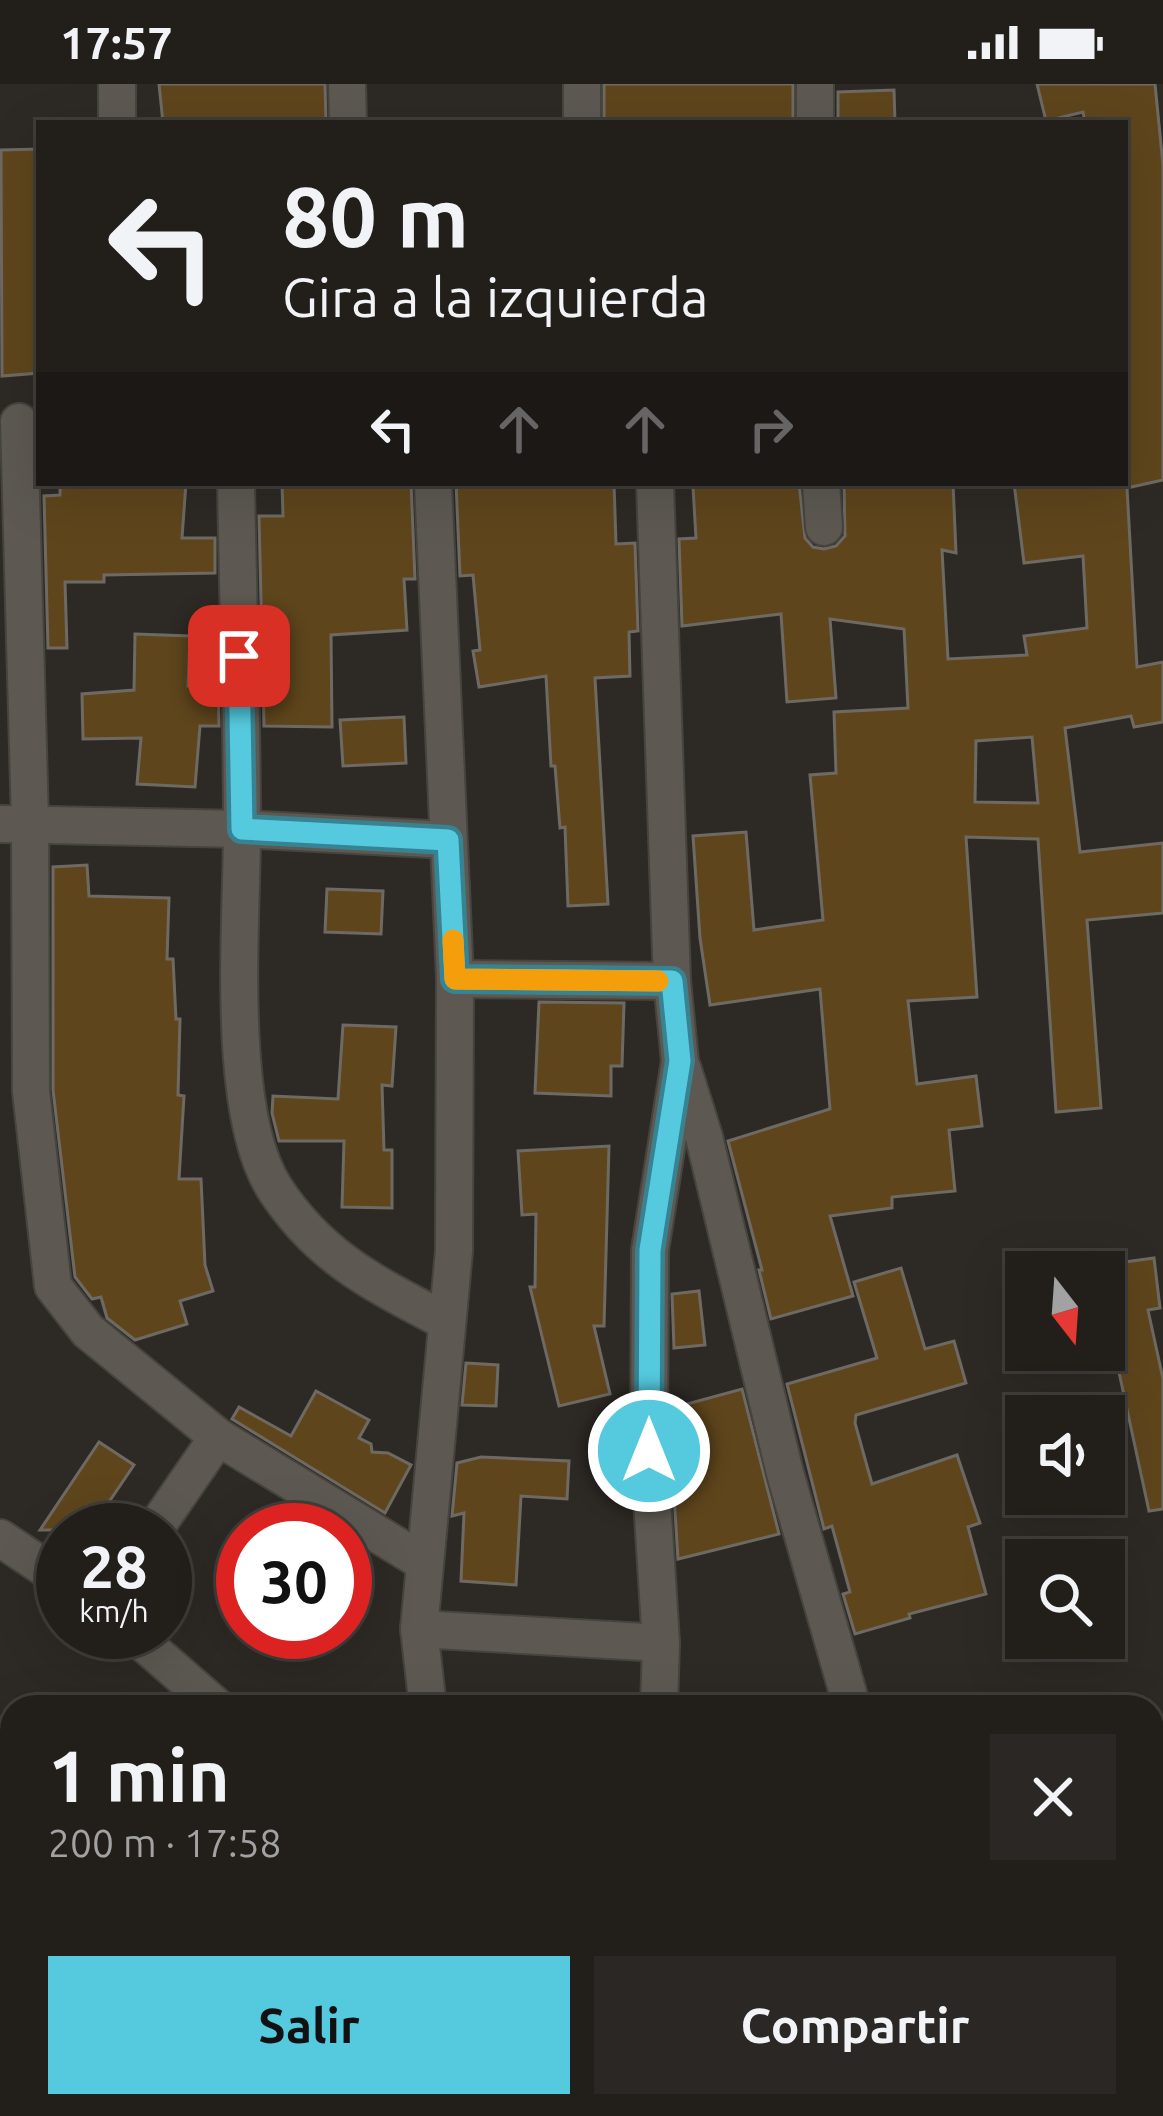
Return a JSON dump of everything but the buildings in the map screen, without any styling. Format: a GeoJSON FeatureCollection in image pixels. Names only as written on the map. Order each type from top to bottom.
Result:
{"type":"FeatureCollection","features":[{"type":"Feature","properties":{"kind":"street"},"geometry":{"type":"LineString","coordinates":[[117,84],[117,120]]}},
{"type":"Feature","properties":{"kind":"street"},"geometry":{"type":"LineString","coordinates":[[347,84],[348,120]]}},
{"type":"Feature","properties":{"kind":"street"},"geometry":{"type":"LineString","coordinates":[[582,84],[582,120]]}},
{"type":"Feature","properties":{"kind":"street"},"geometry":{"type":"LineString","coordinates":[[814,84],[814,120]]}},
{"type":"Feature","properties":{"kind":"street"},"geometry":{"type":"LineString","coordinates":[[19,422],[15,822],[31,1091],[52,1286],[88,1331],[218,1437],[424,1563]]}},
{"type":"Feature","properties":{"kind":"street"},"geometry":{"type":"LineString","coordinates":[[236,486],[240,1028],[254,1142],[272,1186],[305,1229],[351,1271],[445,1322]]}},
{"type":"Feature","properties":{"kind":"street"},"geometry":{"type":"LineString","coordinates":[[427,1695],[419,1629],[454,1251],[455,979],[433,486]]}},
{"type":"Feature","properties":{"kind":"street"},"geometry":{"type":"LineString","coordinates":[[655,486],[672,981],[680,1061],[704,1137],[784,1473],[849,1695]]}},
{"type":"Feature","properties":{"kind":"street"},"geometry":{"type":"LineString","coordinates":[[821,486],[824,527]]}},
{"type":"Feature","properties":{"kind":"street"},"geometry":{"type":"LineString","coordinates":[[15,822],[448,840]]}},
{"type":"Feature","properties":{"kind":"street"},"geometry":{"type":"LineString","coordinates":[[455,979],[672,981]]}},
{"type":"Feature","properties":{"kind":"street"},"geometry":{"type":"LineString","coordinates":[[659,1695],[661,1643],[649,1451],[650,1250],[680,1061]]}},
{"type":"Feature","properties":{"kind":"street"},"geometry":{"type":"LineString","coordinates":[[173,1503],[218,1437]]}},
{"type":"Feature","properties":{"kind":"street"},"geometry":{"type":"LineString","coordinates":[[0,1538],[36,1562]]}},
{"type":"Feature","properties":{"kind":"street"},"geometry":{"type":"LineString","coordinates":[[419,1629],[661,1643]]}},
{"type":"Feature","properties":{"kind":"street"},"geometry":{"type":"LineString","coordinates":[[162,1659],[203,1695]]}},
{"type":"Feature","properties":{"kind":"slow traffic"},"geometry":{"type":"LineString","coordinates":[[453,940],[455,979],[658,981]]}},
{"type":"Feature","properties":{"kind":"route"},"geometry":{"type":"LineString","coordinates":[[239,656],[242,829],[448,840],[455,979],[672,981],[680,1061],[650,1250],[649,1451]]}}]}
